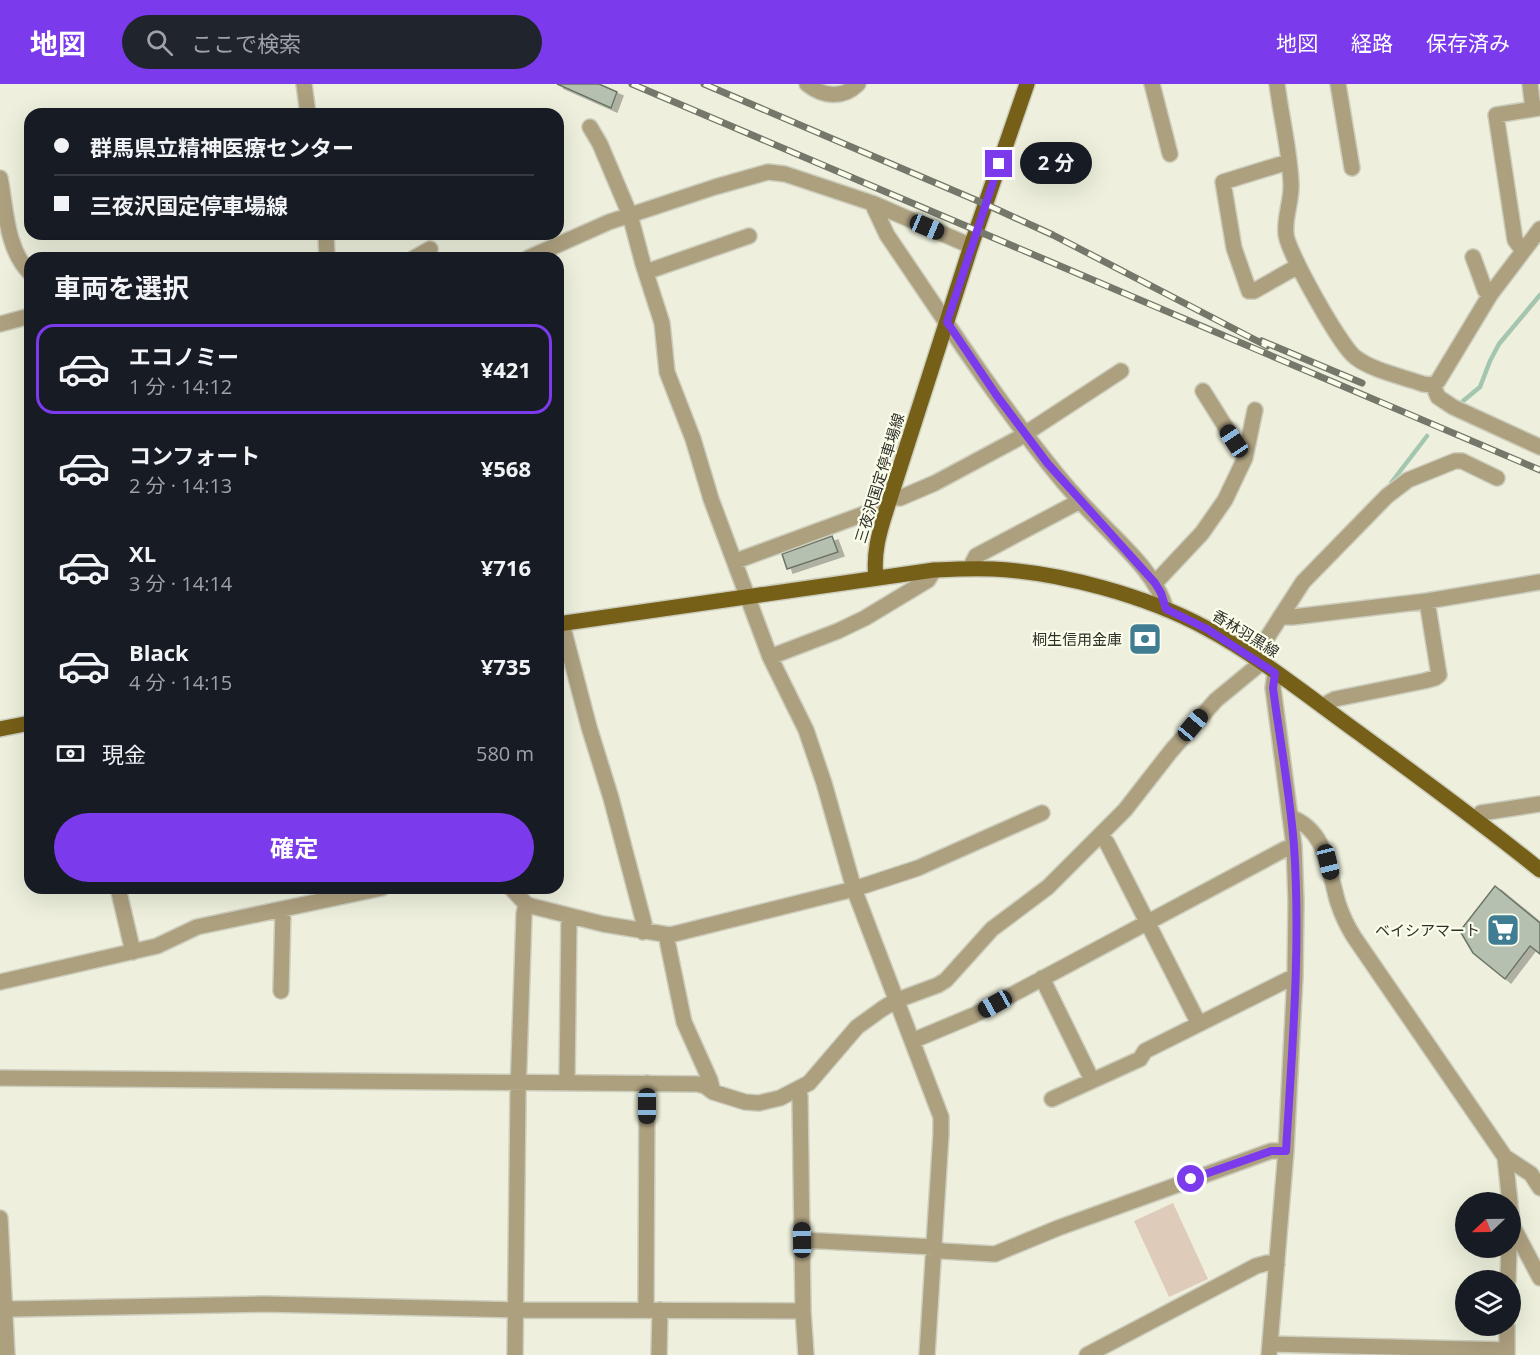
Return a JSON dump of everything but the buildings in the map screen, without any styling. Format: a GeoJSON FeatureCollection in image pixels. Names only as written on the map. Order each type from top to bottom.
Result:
{"type":"FeatureCollection","features":[{"type":"Feature","properties":{"kind":"main road","name":"三夜沢国定停車場線"},"geometry":{"type":"LineString","coordinates":[[876,578],[874,563],[876,544],[888,504],[971,246],[1027,84]]}},
{"type":"Feature","properties":{"kind":"main road","name":"香林羽黒線"},"geometry":{"type":"LineString","coordinates":[[876,578],[934,570],[970,568],[1037,573],[1081,583],[1166,609],[1207,629],[1257,660],[1475,818],[1540,870]]}},
{"type":"Feature","properties":{"kind":"main road"},"geometry":{"type":"LineString","coordinates":[[564,623],[876,578]]}},
{"type":"Feature","properties":{"kind":"main road"},"geometry":{"type":"LineString","coordinates":[[0,729],[24,724]]}},
{"type":"Feature","properties":{"kind":"street"},"geometry":{"type":"LineString","coordinates":[[304,84],[308,108]]}},
{"type":"Feature","properties":{"kind":"street"},"geometry":{"type":"LineString","coordinates":[[807,84],[833,95],[849,92],[858,84]]}},
{"type":"Feature","properties":{"kind":"street"},"geometry":{"type":"LineString","coordinates":[[1152,84],[1170,154]]}},
{"type":"Feature","properties":{"kind":"street"},"geometry":{"type":"LineString","coordinates":[[1277,84],[1291,200],[1286,233],[1298,266],[1342,344],[1353,356],[1375,367],[1423,384],[1433,385],[1442,377],[1490,295],[1540,229]]}},
{"type":"Feature","properties":{"kind":"street"},"geometry":{"type":"LineString","coordinates":[[1338,84],[1352,168]]}},
{"type":"Feature","properties":{"kind":"street"},"geometry":{"type":"LineString","coordinates":[[1522,251],[1515,240],[1496,115],[1537,108],[1530,84]]}},
{"type":"Feature","properties":{"kind":"street"},"geometry":{"type":"LineString","coordinates":[[590,127],[600,144],[630,215],[662,323],[667,372],[693,440],[711,499],[770,657],[806,730],[824,783],[854,889],[938,1106],[942,1124],[927,1355]]}},
{"type":"Feature","properties":{"kind":"street"},"geometry":{"type":"LineString","coordinates":[[1288,162],[1223,182],[1234,248],[1249,291],[1254,291],[1298,266]]}},
{"type":"Feature","properties":{"kind":"street"},"geometry":{"type":"LineString","coordinates":[[542,252],[609,222],[768,172],[785,174],[872,203],[971,246]]}},
{"type":"Feature","properties":{"kind":"street"},"geometry":{"type":"LineString","coordinates":[[0,178],[11,239],[24,264]]}},
{"type":"Feature","properties":{"kind":"street"},"geometry":{"type":"LineString","coordinates":[[872,203],[881,226],[1025,434],[1080,501],[1128,550],[1155,583],[1166,609]]}},
{"type":"Feature","properties":{"kind":"street"},"geometry":{"type":"LineString","coordinates":[[646,273],[749,236]]}},
{"type":"Feature","properties":{"kind":"street"},"geometry":{"type":"LineString","coordinates":[[425,252],[430,249]]}},
{"type":"Feature","properties":{"kind":"street"},"geometry":{"type":"LineString","coordinates":[[1473,257],[1485,290],[1490,295]]}},
{"type":"Feature","properties":{"kind":"street"},"geometry":{"type":"LineString","coordinates":[[0,324],[24,318]]}},
{"type":"Feature","properties":{"kind":"street"},"geometry":{"type":"LineString","coordinates":[[736,561],[872,511],[935,483],[1025,434],[1120,371]]}},
{"type":"Feature","properties":{"kind":"street"},"geometry":{"type":"LineString","coordinates":[[1433,385],[1438,397],[1453,407],[1540,447]]}},
{"type":"Feature","properties":{"kind":"street"},"geometry":{"type":"LineString","coordinates":[[1203,390],[1245,458]]}},
{"type":"Feature","properties":{"kind":"street"},"geometry":{"type":"LineString","coordinates":[[1155,583],[1202,533],[1225,500],[1245,458],[1255,410]]}},
{"type":"Feature","properties":{"kind":"street"},"geometry":{"type":"LineString","coordinates":[[0,1078],[698,1084],[713,1092],[745,1102],[759,1103],[780,1098],[809,1083],[857,1027],[896,1001],[939,985],[946,980],[992,929],[1048,887],[1125,810],[1171,751],[1216,700],[1257,660],[1280,617],[1303,582],[1387,496],[1408,480],[1455,461],[1462,461],[1497,478]]}},
{"type":"Feature","properties":{"kind":"street"},"geometry":{"type":"LineString","coordinates":[[970,568],[976,556],[1080,501]]}},
{"type":"Feature","properties":{"kind":"street"},"geometry":{"type":"LineString","coordinates":[[770,657],[865,618],[928,580],[934,570]]}},
{"type":"Feature","properties":{"kind":"street"},"geometry":{"type":"LineString","coordinates":[[1280,617],[1427,600],[1540,582]]}},
{"type":"Feature","properties":{"kind":"street"},"geometry":{"type":"LineString","coordinates":[[1322,706],[1335,699],[1424,681],[1438,675],[1427,600]]}},
{"type":"Feature","properties":{"kind":"street"},"geometry":{"type":"LineString","coordinates":[[564,638],[611,798],[644,923],[643,932]]}},
{"type":"Feature","properties":{"kind":"street"},"geometry":{"type":"LineString","coordinates":[[1275,673],[1273,688],[1294,846],[1295,976],[1286,1151],[1269,1349],[1507,1353],[1507,1336]]}},
{"type":"Feature","properties":{"kind":"street"},"geometry":{"type":"LineString","coordinates":[[1475,818],[1481,813],[1540,804]]}},
{"type":"Feature","properties":{"kind":"street"},"geometry":{"type":"LineString","coordinates":[[517,894],[526,904],[568,916],[666,935],[854,889],[918,868],[1042,813]]}},
{"type":"Feature","properties":{"kind":"street"},"geometry":{"type":"LineString","coordinates":[[1290,817],[1304,823],[1319,840],[1325,852],[1338,903],[1347,926],[1505,1157],[1531,1174],[1540,1188]]}},
{"type":"Feature","properties":{"kind":"street"},"geometry":{"type":"LineString","coordinates":[[1100,835],[1107,843],[1199,1024]]}},
{"type":"Feature","properties":{"kind":"street"},"geometry":{"type":"LineString","coordinates":[[912,1041],[975,1015],[1147,921],[1294,846]]}},
{"type":"Feature","properties":{"kind":"street"},"geometry":{"type":"LineString","coordinates":[[119,894],[133,952]]}},
{"type":"Feature","properties":{"kind":"street"},"geometry":{"type":"LineString","coordinates":[[0,982],[157,946],[197,927],[354,894]]}},
{"type":"Feature","properties":{"kind":"street"},"geometry":{"type":"LineString","coordinates":[[515,1355],[519,1083],[526,904]]}},
{"type":"Feature","properties":{"kind":"street"},"geometry":{"type":"LineString","coordinates":[[281,991],[283,909]]}},
{"type":"Feature","properties":{"kind":"street"},"geometry":{"type":"LineString","coordinates":[[567,1083],[568,916]]}},
{"type":"Feature","properties":{"kind":"street"},"geometry":{"type":"LineString","coordinates":[[666,935],[684,1022],[710,1080],[713,1092]]}},
{"type":"Feature","properties":{"kind":"street"},"geometry":{"type":"LineString","coordinates":[[1052,1099],[1140,1059],[1145,1051],[1295,976]]}},
{"type":"Feature","properties":{"kind":"street"},"geometry":{"type":"LineString","coordinates":[[1042,978],[1092,1080]]}},
{"type":"Feature","properties":{"kind":"street"},"geometry":{"type":"LineString","coordinates":[[647,1083],[653,1310],[659,1355]]}},
{"type":"Feature","properties":{"kind":"street"},"geometry":{"type":"LineString","coordinates":[[796,1090],[800,1096],[803,1311],[806,1355]]}},
{"type":"Feature","properties":{"kind":"street"},"geometry":{"type":"LineString","coordinates":[[802,1240],[934,1247],[942,1251],[988,1256],[1058,1228],[1271,1151],[1286,1151]]}},
{"type":"Feature","properties":{"kind":"street"},"geometry":{"type":"LineString","coordinates":[[1505,1157],[1509,1192]]}},
{"type":"Feature","properties":{"kind":"street"},"geometry":{"type":"LineString","coordinates":[[0,1218],[2,1306],[7,1355]]}},
{"type":"Feature","properties":{"kind":"street"},"geometry":{"type":"LineString","coordinates":[[1521,1254],[1540,1278]]}},
{"type":"Feature","properties":{"kind":"street"},"geometry":{"type":"LineString","coordinates":[[1087,1355],[1256,1266],[1267,1263],[1277,1264]]}},
{"type":"Feature","properties":{"kind":"street"},"geometry":{"type":"LineString","coordinates":[[2,1306],[13,1309],[263,1304],[516,1310],[803,1311]]}},
{"type":"Feature","properties":{"kind":"shaded area"},"geometry":{"type":"Polygon","coordinates":[[[1173,1203],[1208,1279],[1169,1297],[1134,1221],[1173,1203]]]}},
{"type":"Feature","properties":{"kind":"waterway"},"geometry":{"type":"LineString","coordinates":[[1463,401],[1480,387],[1499,344],[1540,295]]}},
{"type":"Feature","properties":{"kind":"waterway"},"geometry":{"type":"LineString","coordinates":[[1391,483],[1427,436]]}},
{"type":"Feature","properties":{"kind":"railway"},"geometry":{"type":"LineString","coordinates":[[632,84],[1540,470]]}},
{"type":"Feature","properties":{"kind":"railway"},"geometry":{"type":"LineString","coordinates":[[704,84],[1053,235],[1267,346]]}},
{"type":"Feature","properties":{"kind":"railway"},"geometry":{"type":"LineString","coordinates":[[1262,341],[1362,383]]}},
{"type":"Feature","properties":{"kind":"place","name":"桐生信用金庫"},"geometry":{"type":"Point","coordinates":[1145,639]}},
{"type":"Feature","properties":{"kind":"place","name":"ベイシアマート"},"geometry":{"type":"Point","coordinates":[1503,930]}},
{"type":"Feature","properties":{"kind":"route"},"geometry":{"type":"LineString","coordinates":[[999,164],[947,322],[997,396],[1048,464],[1128,550],[1155,583],[1166,609],[1207,629],[1275,673],[1272,682],[1294,846],[1296,902],[1295,976],[1286,1151],[1271,1151],[1191,1179]]}}]}
